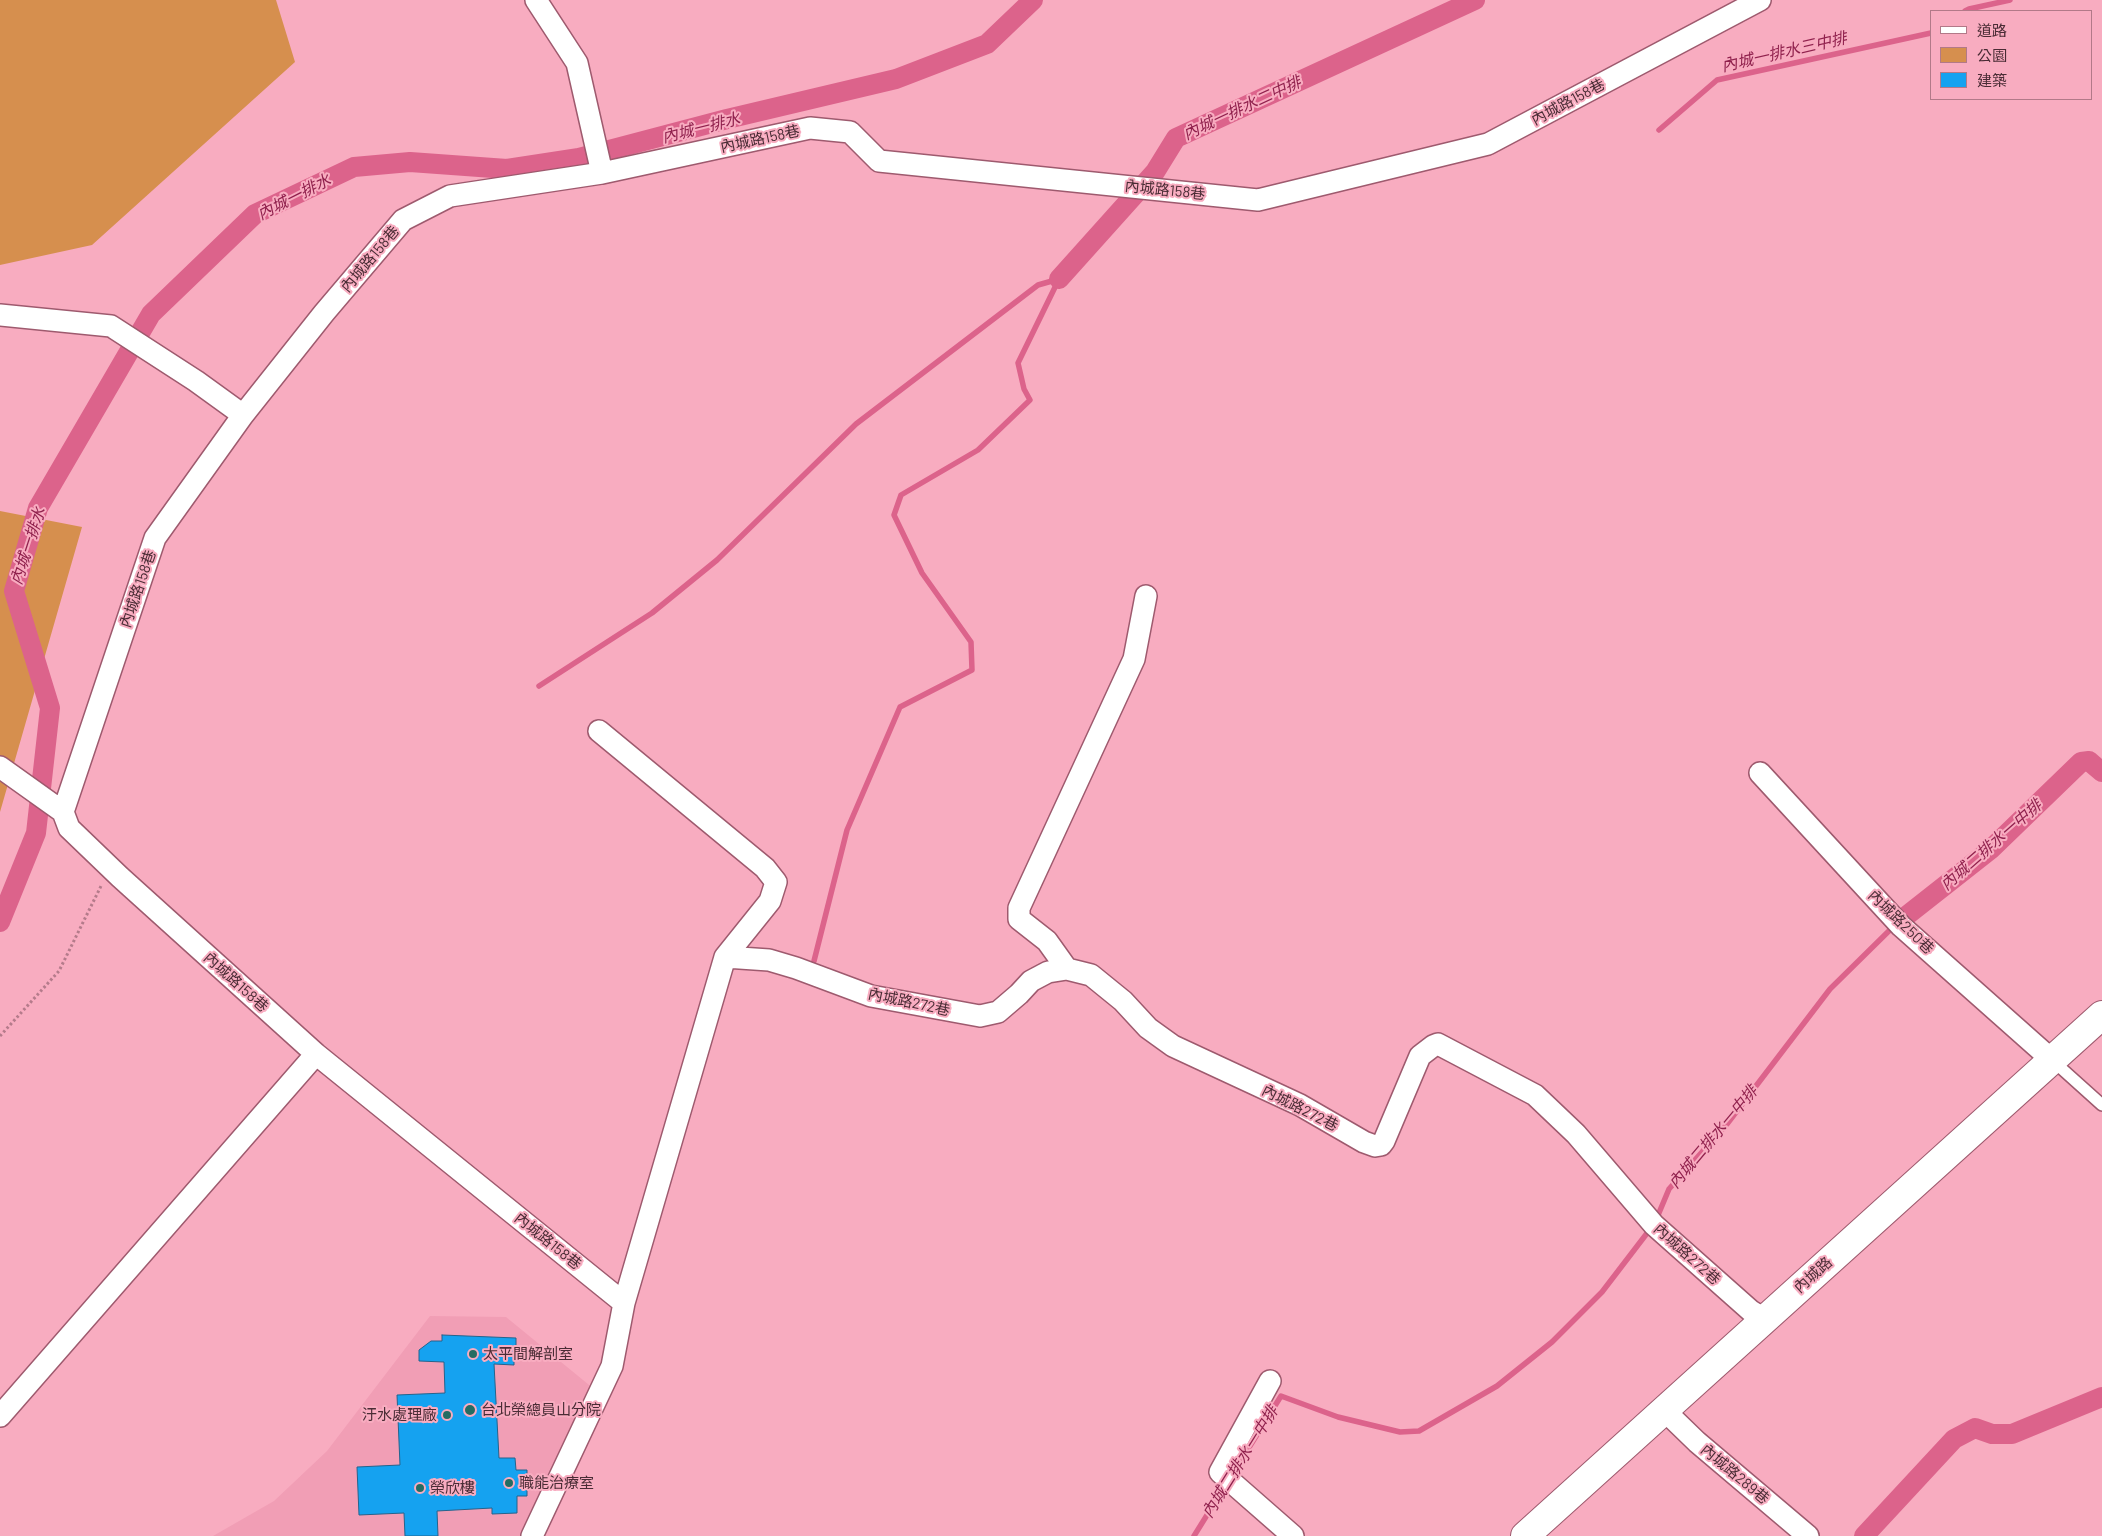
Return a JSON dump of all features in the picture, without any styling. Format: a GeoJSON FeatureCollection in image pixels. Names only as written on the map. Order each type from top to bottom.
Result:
{"type":"FeatureCollection","features":[{"type":"Feature","properties":{"kind":"street"},"geometry":{"type":"LineString","coordinates":[[536,0],[577,64],[601,168]]}},
{"type":"Feature","properties":{"kind":"street","name":"內城路158巷"},"geometry":{"type":"LineString","coordinates":[[624,1302],[316,1054],[110,867],[70,828],[58,808],[156,538],[244,416],[324,313],[403,220],[450,196],[810,128],[850,132],[879,161],[1258,200],[1488,144],[1760,0]]}},
{"type":"Feature","properties":{"kind":"street"},"geometry":{"type":"LineString","coordinates":[[0,314],[111,326],[196,381],[244,416]]}},
{"type":"Feature","properties":{"kind":"street"},"geometry":{"type":"LineString","coordinates":[[1067,969],[1046,942],[1019,919],[1019,908],[1134,659],[1146,596]]}},
{"type":"Feature","properties":{"kind":"street"},"geometry":{"type":"LineString","coordinates":[[532,1536],[612,1366],[624,1302],[725,957],[770,901],[776,882],[766,868],[599,731]]}},
{"type":"Feature","properties":{"kind":"street"},"geometry":{"type":"LineString","coordinates":[[0,767],[58,808]]}},
{"type":"Feature","properties":{"kind":"street","name":"內城路250巷"},"geometry":{"type":"LineString","coordinates":[[1760,773],[1901,926],[2052,1060]]}},
{"type":"Feature","properties":{"kind":"street","name":"內城路272巷"},"geometry":{"type":"LineString","coordinates":[[725,957],[769,960],[871,996],[980,1016],[998,1012],[1031,981],[1048,972],[1067,969],[1091,975],[1123,1002],[1148,1028],[1173,1046],[1300,1105],[1364,1142],[1375,1146],[1381,1145],[1384,1141],[1420,1056],[1438,1044],[1535,1095],[1576,1134],[1654,1225],[1751,1311],[1764,1319]]}},
{"type":"Feature","properties":{"kind":"street","name":"內城路"},"geometry":{"type":"LineString","coordinates":[[1525,1536],[2102,1015]]}},
{"type":"Feature","properties":{"kind":"street"},"geometry":{"type":"LineString","coordinates":[[0,1416],[316,1054]]}},
{"type":"Feature","properties":{"kind":"street"},"geometry":{"type":"LineString","coordinates":[[1270,1381],[1220,1472],[1293,1536]]}},
{"type":"Feature","properties":{"kind":"street","name":"內城路289巷"},"geometry":{"type":"LineString","coordinates":[[1664,1410],[1697,1442],[1808,1536]]}},
{"type":"Feature","properties":{"kind":"lane"},"geometry":{"type":"LineString","coordinates":[[2052,1060],[2102,1105]]}},
{"type":"Feature","properties":{"kind":"path"},"geometry":{"type":"LineString","coordinates":[[0,1036],[58,972],[110,867]]}},
{"type":"Feature","properties":{"kind":"shaded area","name":"台北榮總員山分院"},"geometry":{"type":"Polygon","coordinates":[[[430,1316],[506,1317],[594,1389],[522,1536],[213,1536],[274,1501],[327,1451],[430,1316]]]}},
{"type":"Feature","properties":{"kind":"green space"},"geometry":{"type":"Polygon","coordinates":[[[0,0],[276,0],[295,62],[92,245],[0,265],[0,0]]]}},
{"type":"Feature","properties":{"kind":"green space"},"geometry":{"type":"Polygon","coordinates":[[[0,511],[82,527],[0,812],[0,511]]]}},
{"type":"Feature","properties":{"kind":"building"},"geometry":{"type":"Polygon","coordinates":[[[442,1335],[516,1338],[516,1359],[514,1359],[514,1365],[494,1364],[499,1458],[515,1458],[516,1470],[527,1470],[527,1496],[517,1496],[517,1513],[492,1514],[492,1508],[437,1511],[438,1536],[405,1536],[404,1513],[359,1515],[357,1467],[400,1465],[397,1395],[445,1393],[444,1362],[419,1361],[419,1350],[431,1341],[442,1341],[442,1335]]]}},
{"type":"Feature","properties":{"kind":"waterway","name":"內城一排水"},"geometry":{"type":"LineString","coordinates":[[0,922],[36,833],[50,708],[14,591],[38,508],[151,314],[255,214],[354,167],[410,162],[507,169],[579,158],[727,119],[896,79],[987,44],[1033,0]]}},
{"type":"Feature","properties":{"kind":"waterway","name":"內城一排水二中排"},"geometry":{"type":"LineString","coordinates":[[1059,279],[1155,172],[1176,138],[1475,0]]}},
{"type":"Feature","properties":{"kind":"waterway","name":"內城一排水三中排"},"geometry":{"type":"LineString","coordinates":[[1967,10],[2010,0]]}},
{"type":"Feature","properties":{"kind":"waterway","name":"內城一排水三中排"},"geometry":{"type":"LineString","coordinates":[[1659,130],[1717,80],[1930,33]]}},
{"type":"Feature","properties":{"kind":"waterway"},"geometry":{"type":"LineString","coordinates":[[539,686],[652,613],[717,560],[856,424],[1038,285],[1059,279]]}},
{"type":"Feature","properties":{"kind":"waterway"},"geometry":{"type":"LineString","coordinates":[[814,961],[847,830],[900,707],[972,670],[971,642],[922,573],[894,515],[901,495],[978,450],[1030,400],[1024,389],[1018,363],[1059,279]]}},
{"type":"Feature","properties":{"kind":"waterway","name":"內城二排水一中排"},"geometry":{"type":"LineString","coordinates":[[1896,924],[1990,850],[2081,762],[2089,761],[2102,772]]}},
{"type":"Feature","properties":{"kind":"waterway","name":"內城二排水一中排"},"geometry":{"type":"LineString","coordinates":[[1656,1220],[1669,1189],[1727,1124],[1830,989],[1896,924]]}},
{"type":"Feature","properties":{"kind":"waterway","name":"內城二排水一中排"},"geometry":{"type":"LineString","coordinates":[[1194,1536],[1281,1396],[1338,1417],[1400,1432],[1419,1431],[1497,1386],[1552,1342],[1602,1292],[1651,1228]]}},
{"type":"Feature","properties":{"kind":"waterway"},"geometry":{"type":"LineString","coordinates":[[1864,1536],[1954,1439],[1975,1428],[1992,1434],[2012,1434],[2102,1397]]}},
{"type":"Feature","properties":{"kind":"place","name":"太平間解剖室"},"geometry":{"type":"Point","coordinates":[473,1354]}},
{"type":"Feature","properties":{"kind":"place","name":"台北榮總員山分院"},"geometry":{"type":"Point","coordinates":[470,1410]}},
{"type":"Feature","properties":{"kind":"place","name":"汙水處理廠"},"geometry":{"type":"Point","coordinates":[447,1415]}},
{"type":"Feature","properties":{"kind":"place","name":"職能治療室"},"geometry":{"type":"Point","coordinates":[509,1483]}},
{"type":"Feature","properties":{"kind":"place","name":"榮欣樓"},"geometry":{"type":"Point","coordinates":[420,1488]}}]}
